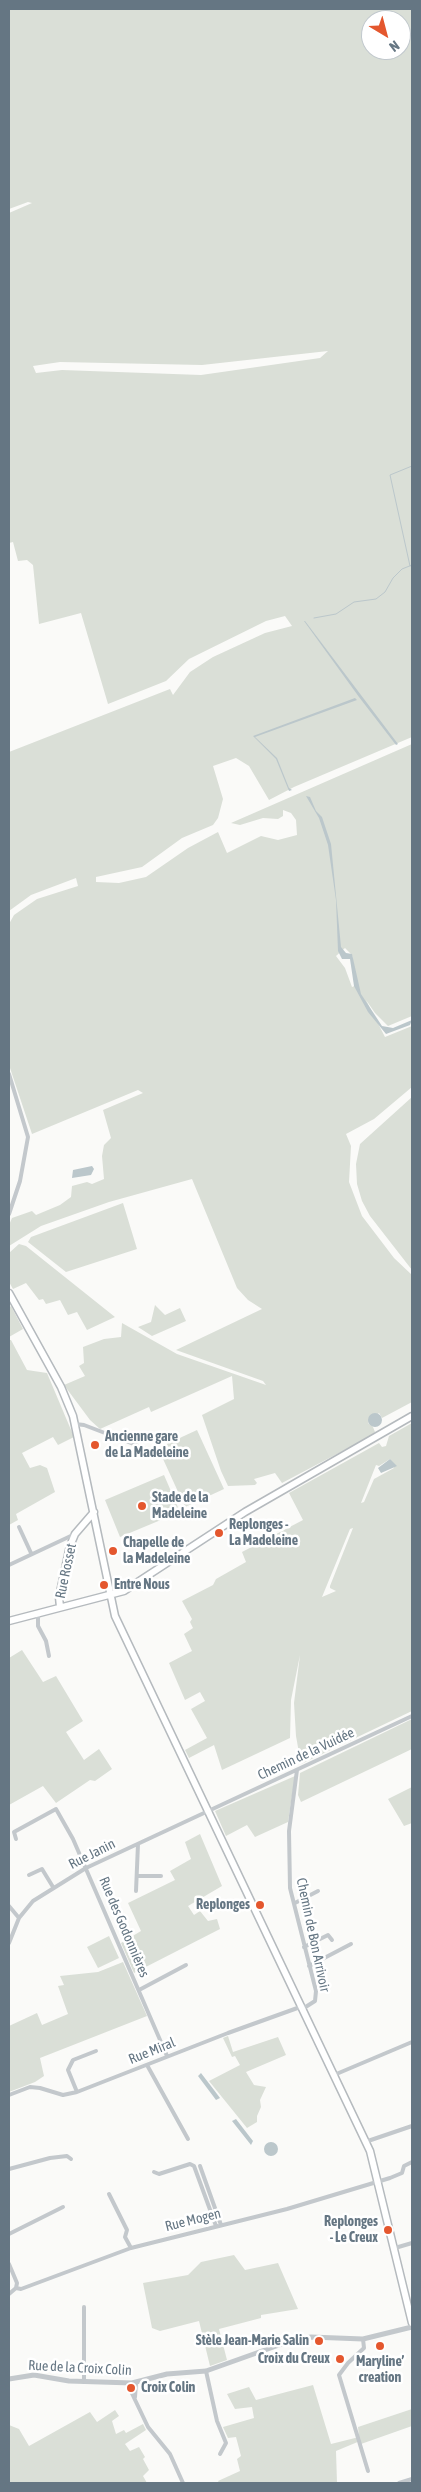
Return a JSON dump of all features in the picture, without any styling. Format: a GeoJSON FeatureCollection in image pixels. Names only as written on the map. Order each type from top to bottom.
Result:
{"type":"FeatureCollection","features":[{"type":"Feature","properties":{"kind":"main road"},"geometry":{"type":"LineString","coordinates":[[9,1294],[60,1387],[75,1424],[115,1616],[366,2142],[410,2302],[412,2323]]}},
{"type":"Feature","properties":{"kind":"main road"},"geometry":{"type":"LineString","coordinates":[[9,1621],[111,1596],[124,1591],[245,1512],[412,1416]]}},
{"type":"Feature","properties":{"kind":"main road","name":"Rue Rosset"},"geometry":{"type":"LineString","coordinates":[[60,1607],[66,1560],[75,1534],[94,1512]]}},
{"type":"Feature","properties":{"kind":"main road"},"geometry":{"type":"LineString","coordinates":[[109,1581],[124,1591]]}},
{"type":"Feature","properties":{"kind":"street"},"geometry":{"type":"LineString","coordinates":[[9,1074],[28,1137],[20,1181],[9,1214]]}},
{"type":"Feature","properties":{"kind":"street"},"geometry":{"type":"LineString","coordinates":[[75,1424],[84,1425],[144,1448]]}},
{"type":"Feature","properties":{"kind":"street"},"geometry":{"type":"LineString","coordinates":[[19,1527],[31,1553]]}},
{"type":"Feature","properties":{"kind":"street"},"geometry":{"type":"LineString","coordinates":[[9,1565],[31,1553],[75,1534]]}},
{"type":"Feature","properties":{"kind":"street"},"geometry":{"type":"LineString","coordinates":[[38,1613],[38,1626],[46,1641],[48,1656]]}},
{"type":"Feature","properties":{"kind":"street","name":"Chemin de la Vuidée"},"geometry":{"type":"LineString","coordinates":[[209,1811],[412,1716]]}},
{"type":"Feature","properties":{"kind":"street","name":"Chemin de Bon Arrivoir"},"geometry":{"type":"LineString","coordinates":[[297,1770],[289,1850],[290,1888],[316,1998],[303,2007]]}},
{"type":"Feature","properties":{"kind":"street","name":"Rue des Godonnières"},"geometry":{"type":"LineString","coordinates":[[16,1839],[14,1832],[56,1808],[69,1830],[167,2056]]}},
{"type":"Feature","properties":{"kind":"street","name":"Rue Janin"},"geometry":{"type":"LineString","coordinates":[[9,1943],[19,1918],[33,1901],[53,1887],[86,1868],[209,1811]]}},
{"type":"Feature","properties":{"kind":"street"},"geometry":{"type":"LineString","coordinates":[[136,1891],[138,1844]]}},
{"type":"Feature","properties":{"kind":"street"},"geometry":{"type":"LineString","coordinates":[[29,1875],[42,1869],[53,1887]]}},
{"type":"Feature","properties":{"kind":"street"},"geometry":{"type":"LineString","coordinates":[[137,1876],[161,1876]]}},
{"type":"Feature","properties":{"kind":"street"},"geometry":{"type":"LineString","coordinates":[[294,1903],[318,1891]]}},
{"type":"Feature","properties":{"kind":"street"},"geometry":{"type":"LineString","coordinates":[[9,1906],[19,1918]]}},
{"type":"Feature","properties":{"kind":"street"},"geometry":{"type":"LineString","coordinates":[[304,1947],[328,1935],[332,1940]]}},
{"type":"Feature","properties":{"kind":"street"},"geometry":{"type":"LineString","coordinates":[[309,1966],[351,1944]]}},
{"type":"Feature","properties":{"kind":"street"},"geometry":{"type":"LineString","coordinates":[[139,1990],[186,1965]]}},
{"type":"Feature","properties":{"kind":"street","name":"Rue Miral"},"geometry":{"type":"LineString","coordinates":[[9,2094],[30,2087],[63,2095],[77,2092],[167,2056],[303,2007]]}},
{"type":"Feature","properties":{"kind":"street"},"geometry":{"type":"LineString","coordinates":[[334,2075],[412,2042]]}},
{"type":"Feature","properties":{"kind":"street"},"geometry":{"type":"LineString","coordinates":[[77,2092],[68,2070],[73,2060],[96,2051]]}},
{"type":"Feature","properties":{"kind":"street"},"geometry":{"type":"LineString","coordinates":[[147,2065],[188,2139]]}},
{"type":"Feature","properties":{"kind":"street"},"geometry":{"type":"LineString","coordinates":[[366,2142],[412,2126]]}},
{"type":"Feature","properties":{"kind":"street"},"geometry":{"type":"LineString","coordinates":[[9,2169],[50,2158],[67,2156],[71,2159]]}},
{"type":"Feature","properties":{"kind":"street","name":"Rue Mogen"},"geometry":{"type":"LineString","coordinates":[[16,2288],[21,2289],[131,2248],[287,2209],[378,2180],[400,2175],[404,2166],[412,2162]]}},
{"type":"Feature","properties":{"kind":"street"},"geometry":{"type":"LineString","coordinates":[[154,2172],[159,2174],[190,2164],[194,2166],[216,2226]]}},
{"type":"Feature","properties":{"kind":"street"},"geometry":{"type":"LineString","coordinates":[[200,2166],[221,2225]]}},
{"type":"Feature","properties":{"kind":"street"},"geometry":{"type":"LineString","coordinates":[[109,2194],[126,2230],[125,2237],[131,2248]]}},
{"type":"Feature","properties":{"kind":"street"},"geometry":{"type":"LineString","coordinates":[[9,2234],[63,2207]]}},
{"type":"Feature","properties":{"kind":"street"},"geometry":{"type":"LineString","coordinates":[[395,2248],[412,2244]]}},
{"type":"Feature","properties":{"kind":"street"},"geometry":{"type":"LineString","coordinates":[[9,2264],[16,2283],[16,2288],[9,2294]]}},
{"type":"Feature","properties":{"kind":"street"},"geometry":{"type":"LineString","coordinates":[[84,2307],[84,2382]]}},
{"type":"Feature","properties":{"kind":"street","name":"Rue de la Croix Colin"},"geometry":{"type":"LineString","coordinates":[[9,2379],[34,2375],[84,2382],[136,2383],[160,2375],[206,2371],[293,2340],[311,2337],[363,2339],[412,2327]]}},
{"type":"Feature","properties":{"kind":"street"},"geometry":{"type":"LineString","coordinates":[[363,2339],[364,2348],[348,2363],[339,2375],[368,2471]]}},
{"type":"Feature","properties":{"kind":"street"},"geometry":{"type":"LineString","coordinates":[[206,2371],[217,2421],[226,2443],[220,2454]]}},
{"type":"Feature","properties":{"kind":"street"},"geometry":{"type":"LineString","coordinates":[[127,2383],[148,2427],[170,2454],[183,2483]]}},
{"type":"Feature","properties":{"kind":"street"},"geometry":{"type":"LineString","coordinates":[[135,2397],[136,2383]]}},
{"type":"Feature","properties":{"kind":"street"},"geometry":{"type":"LineString","coordinates":[[400,2483],[412,2479]]}},
{"type":"Feature","properties":{"kind":"shaded area"},"geometry":{"type":"Polygon","coordinates":[[[9,9],[412,9],[412,737],[294,787],[269,800],[249,766],[236,758],[213,766],[223,799],[218,818],[213,825],[182,838],[142,867],[96,877],[96,882],[119,883],[146,877],[188,848],[218,832],[227,853],[261,836],[278,840],[297,835],[296,820],[291,813],[283,810],[283,816],[278,819],[263,818],[240,825],[231,823],[412,744],[412,1016],[388,1026],[375,1013],[366,1000],[385,1037],[412,1026],[412,1087],[374,1119],[346,1134],[351,1146],[349,1182],[362,1216],[394,1258],[412,1275],[412,1402],[382,1418],[379,1413],[368,1423],[375,1432],[369,1437],[282,1483],[275,1473],[254,1479],[257,1483],[255,1485],[228,1486],[202,1415],[234,1399],[232,1376],[151,1412],[149,1407],[100,1429],[90,1420],[64,1385],[85,1376],[79,1366],[84,1363],[83,1347],[104,1339],[121,1337],[122,1323],[177,1354],[266,1385],[263,1381],[176,1350],[262,1309],[248,1300],[237,1288],[192,1179],[109,1202],[41,1226],[9,1246],[9,1225],[12,1218],[32,1211],[36,1215],[60,1205],[71,1197],[72,1186],[87,1182],[92,1184],[104,1179],[102,1156],[104,1145],[111,1138],[103,1110],[143,1093],[138,1090],[32,1134],[9,1065],[9,924],[14,915],[37,899],[78,886],[76,878],[31,895],[9,911],[9,752],[170,689],[173,695],[190,672],[213,657],[265,633],[292,626],[285,616],[266,621],[189,659],[166,681],[108,704],[81,613],[39,624],[33,565],[27,560],[18,561],[13,542],[9,543],[9,213],[32,203],[28,202],[9,209],[9,9]],[[328,351],[202,365],[60,362],[33,366],[36,373],[62,370],[201,375],[320,358],[328,351]],[[345,948],[336,956],[345,968],[352,987],[357,985],[352,955],[345,948]]]}},
{"type":"Feature","properties":{"kind":"shaded area"},"geometry":{"type":"Polygon","coordinates":[[[304,621],[398,744],[396,745],[359,697],[304,621]]]}},
{"type":"Feature","properties":{"kind":"shaded area"},"geometry":{"type":"Polygon","coordinates":[[[355,698],[357,700],[255,737],[277,758],[289,788],[292,790],[289,791],[276,759],[253,736],[355,698]]]}},
{"type":"Feature","properties":{"kind":"shaded area"},"geometry":{"type":"Polygon","coordinates":[[[306,796],[310,797],[316,811],[322,817],[331,844],[341,947],[346,953],[352,954],[361,994],[382,1026],[393,1028],[412,1020],[410,1025],[386,1034],[368,1012],[354,986],[350,959],[342,959],[338,951],[336,900],[328,845],[319,818],[306,796]]]}},
{"type":"Feature","properties":{"kind":"shaded area"},"geometry":{"type":"Polygon","coordinates":[[[412,1097],[412,1270],[370,1216],[362,1201],[357,1184],[356,1164],[360,1144],[412,1097]]]}},
{"type":"Feature","properties":{"kind":"shaded area"},"geometry":{"type":"Polygon","coordinates":[[[92,1166],[94,1169],[91,1175],[72,1178],[73,1170],[92,1166]]]}},
{"type":"Feature","properties":{"kind":"shaded area"},"geometry":{"type":"Polygon","coordinates":[[[123,1203],[137,1249],[66,1272],[28,1242],[31,1237],[123,1203]]]}},
{"type":"Feature","properties":{"kind":"shaded area"},"geometry":{"type":"Polygon","coordinates":[[[19,1244],[26,1246],[115,1317],[87,1330],[77,1312],[68,1315],[60,1300],[46,1304],[43,1299],[39,1300],[26,1283],[13,1289],[9,1282],[9,1253],[19,1244]]]}},
{"type":"Feature","properties":{"kind":"shaded area"},"geometry":{"type":"Polygon","coordinates":[[[155,1305],[165,1315],[180,1308],[186,1321],[152,1336],[138,1327],[151,1322],[155,1305]]]}},
{"type":"Feature","properties":{"kind":"shaded area"},"geometry":{"type":"Polygon","coordinates":[[[11,1306],[23,1329],[9,1337],[9,1308],[11,1306]]]}},
{"type":"Feature","properties":{"kind":"shaded area"},"geometry":{"type":"Polygon","coordinates":[[[9,1340],[11,1340],[27,1370],[47,1373],[74,1437],[58,1445],[53,1437],[22,1453],[30,1468],[40,1465],[47,1468],[55,1492],[16,1514],[18,1520],[9,1525],[9,1340]]]}},
{"type":"Feature","properties":{"kind":"shaded area"},"geometry":{"type":"Polygon","coordinates":[[[375,1413],[380,1415],[382,1420],[380,1425],[375,1427],[370,1425],[368,1420],[370,1415],[375,1413]]]}},
{"type":"Feature","properties":{"kind":"shaded area"},"geometry":{"type":"Polygon","coordinates":[[[412,1423],[412,1711],[301,1764],[296,1736],[294,1703],[300,1655],[291,1700],[290,1738],[222,1770],[214,1745],[189,1758],[185,1750],[207,1738],[191,1709],[205,1701],[200,1692],[185,1700],[169,1663],[192,1651],[184,1634],[193,1628],[190,1622],[192,1619],[182,1601],[213,1585],[216,1579],[246,1562],[242,1552],[303,1520],[289,1493],[379,1443],[382,1447],[386,1446],[389,1436],[412,1423]],[[390,1459],[379,1466],[376,1465],[361,1503],[364,1502],[374,1479],[394,1468],[390,1459]],[[353,1528],[350,1529],[322,1597],[336,1591],[330,1588],[330,1586],[353,1528]]]}},
{"type":"Feature","properties":{"kind":"shaded area"},"geometry":{"type":"Polygon","coordinates":[[[197,1430],[224,1489],[185,1507],[158,1448],[197,1430]]]}},
{"type":"Feature","properties":{"kind":"shaded area"},"geometry":{"type":"Polygon","coordinates":[[[390,1459],[397,1466],[381,1473],[378,1468],[390,1459]]]}},
{"type":"Feature","properties":{"kind":"shaded area","name":"Stade de la Madeleine"},"geometry":{"type":"Polygon","coordinates":[[[164,1475],[180,1512],[120,1537],[105,1500],[164,1475]]]}},
{"type":"Feature","properties":{"kind":"shaded area"},"geometry":{"type":"Polygon","coordinates":[[[22,1650],[43,1682],[56,1676],[83,1721],[66,1732],[84,1760],[99,1749],[112,1769],[95,1781],[90,1780],[56,1803],[43,1786],[9,1805],[9,1658],[22,1650]]]}},
{"type":"Feature","properties":{"kind":"shaded area"},"geometry":{"type":"Polygon","coordinates":[[[412,1719],[412,1749],[301,1802],[298,1795],[300,1773],[412,1719]]]}},
{"type":"Feature","properties":{"kind":"shaded area"},"geometry":{"type":"Polygon","coordinates":[[[295,1776],[288,1822],[255,1837],[247,1825],[226,1836],[215,1811],[295,1776]]]}},
{"type":"Feature","properties":{"kind":"shaded area"},"geometry":{"type":"Polygon","coordinates":[[[412,1787],[412,1823],[404,1826],[388,1799],[412,1787]]]}},
{"type":"Feature","properties":{"kind":"shaded area"},"geometry":{"type":"Polygon","coordinates":[[[200,1834],[222,1886],[188,1906],[194,1915],[200,1911],[208,1921],[217,1919],[220,1929],[134,1973],[121,1943],[141,1931],[128,1903],[175,1880],[170,1871],[191,1859],[185,1842],[200,1834]]]}},
{"type":"Feature","properties":{"kind":"shaded area"},"geometry":{"type":"Polygon","coordinates":[[[109,1936],[119,1958],[98,1968],[87,1947],[109,1936]]]}},
{"type":"Feature","properties":{"kind":"shaded area"},"geometry":{"type":"Polygon","coordinates":[[[123,1962],[147,2016],[40,2058],[44,2076],[35,2082],[9,2092],[9,2026],[37,2013],[42,2025],[68,2014],[58,1986],[64,1985],[60,1976],[98,1972],[123,1962]]]}},
{"type":"Feature","properties":{"kind":"shaded area"},"geometry":{"type":"Polygon","coordinates":[[[228,2036],[233,2052],[278,2037],[286,2055],[246,2072],[254,2085],[266,2087],[260,2100],[261,2107],[257,2116],[257,2122],[247,2128],[209,2081],[240,2065],[235,2056],[232,2057],[223,2038],[228,2036]]]}},
{"type":"Feature","properties":{"kind":"shaded area"},"geometry":{"type":"Polygon","coordinates":[[[201,2073],[220,2098],[216,2100],[198,2076],[201,2073]]]}},
{"type":"Feature","properties":{"kind":"shaded area"},"geometry":{"type":"Polygon","coordinates":[[[236,2119],[253,2141],[251,2145],[232,2121],[236,2119]]]}},
{"type":"Feature","properties":{"kind":"shaded area"},"geometry":{"type":"Polygon","coordinates":[[[271,2142],[276,2144],[278,2149],[276,2154],[271,2156],[266,2154],[264,2149],[266,2144],[271,2142]]]}},
{"type":"Feature","properties":{"kind":"shaded area"},"geometry":{"type":"Polygon","coordinates":[[[234,2255],[245,2270],[278,2263],[298,2309],[261,2315],[261,2318],[219,2329],[227,2360],[210,2366],[199,2321],[160,2331],[152,2328],[143,2283],[188,2275],[201,2262],[234,2255]]]}},
{"type":"Feature","properties":{"kind":"shaded area"},"geometry":{"type":"Polygon","coordinates":[[[313,2385],[331,2444],[359,2437],[358,2427],[412,2409],[412,2426],[361,2444],[360,2441],[336,2451],[337,2483],[219,2483],[218,2481],[240,2471],[237,2459],[241,2456],[236,2437],[228,2438],[223,2427],[254,2418],[252,2407],[235,2409],[227,2394],[249,2387],[256,2400],[313,2385]]]}},
{"type":"Feature","properties":{"kind":"shaded area"},"geometry":{"type":"Polygon","coordinates":[[[115,2410],[119,2416],[112,2421],[116,2434],[124,2430],[126,2433],[143,2424],[146,2430],[125,2444],[130,2451],[139,2447],[145,2457],[143,2459],[149,2470],[143,2476],[147,2483],[9,2483],[9,2425],[19,2429],[29,2446],[90,2412],[97,2422],[115,2410]]]}},
{"type":"Feature","properties":{"kind":"waterway"},"geometry":{"type":"LineString","coordinates":[[410,566],[390,475],[412,466]]}},
{"type":"Feature","properties":{"kind":"waterway"},"geometry":{"type":"LineString","coordinates":[[314,618],[336,614],[354,602],[376,599],[385,592],[393,578],[402,569],[412,565]]}},
{"type":"Feature","properties":{"kind":"place","name":"Ancienne gare de La Madeleine"},"geometry":{"type":"Point","coordinates":[95,1445]}},
{"type":"Feature","properties":{"kind":"place","name":"Stade de la Madeleine"},"geometry":{"type":"Point","coordinates":[142,1506]}},
{"type":"Feature","properties":{"kind":"place","name":"Replonges - La Madeleine"},"geometry":{"type":"Point","coordinates":[219,1533]}},
{"type":"Feature","properties":{"kind":"place","name":"Chapelle de la Madeleine"},"geometry":{"type":"Point","coordinates":[113,1551]}},
{"type":"Feature","properties":{"kind":"place","name":"Entre Nous"},"geometry":{"type":"Point","coordinates":[104,1585]}},
{"type":"Feature","properties":{"kind":"place","name":"Replonges"},"geometry":{"type":"Point","coordinates":[260,1905]}},
{"type":"Feature","properties":{"kind":"place","name":"Replonges - Le Creux"},"geometry":{"type":"Point","coordinates":[388,2230]}},
{"type":"Feature","properties":{"kind":"place","name":"Stèle Jean-Marie Salin"},"geometry":{"type":"Point","coordinates":[319,2341]}},
{"type":"Feature","properties":{"kind":"place","name":"Maryline’ creation"},"geometry":{"type":"Point","coordinates":[380,2346]}},
{"type":"Feature","properties":{"kind":"place","name":"Croix du Creux"},"geometry":{"type":"Point","coordinates":[340,2359]}},
{"type":"Feature","properties":{"kind":"place","name":"Croix Colin"},"geometry":{"type":"Point","coordinates":[131,2388]}}]}
